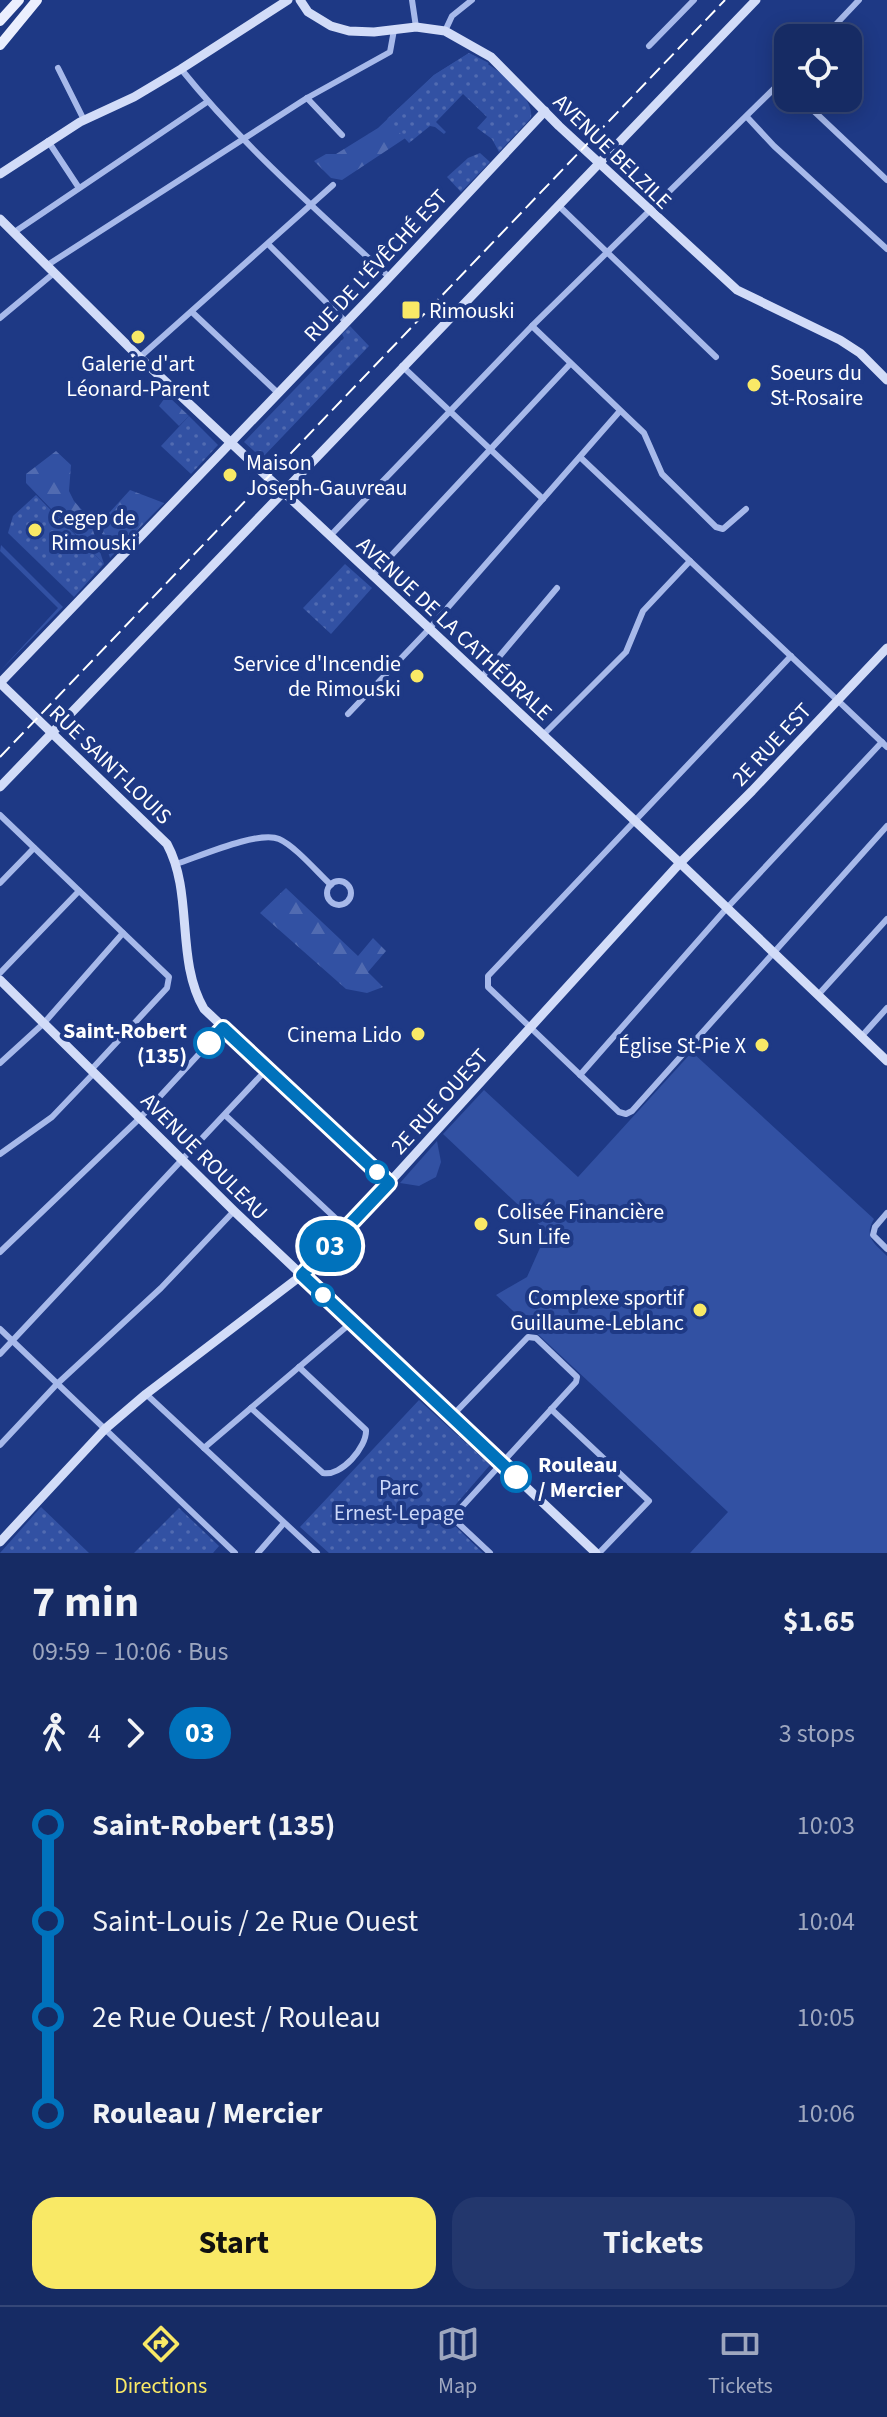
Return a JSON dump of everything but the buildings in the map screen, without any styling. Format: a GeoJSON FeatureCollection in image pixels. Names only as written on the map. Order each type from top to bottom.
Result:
{"type":"FeatureCollection","features":[{"type":"Feature","properties":{"kind":"main road"},"geometry":{"type":"LineString","coordinates":[[0,21],[19,0]]}},
{"type":"Feature","properties":{"kind":"main road"},"geometry":{"type":"LineString","coordinates":[[0,45],[37,0]]}},
{"type":"Feature","properties":{"kind":"street"},"geometry":{"type":"LineString","coordinates":[[0,174],[84,120],[134,97],[181,69],[288,0]]}},
{"type":"Feature","properties":{"kind":"street","name":"AVENUE BELZILE"},"geometry":{"type":"LineString","coordinates":[[300,0],[308,12],[331,26],[349,31],[416,27],[445,31],[491,57],[570,137],[737,290],[840,340],[860,353],[887,380]]}},
{"type":"Feature","properties":{"kind":"street"},"geometry":{"type":"LineString","coordinates":[[412,0],[416,27]]}},
{"type":"Feature","properties":{"kind":"street"},"geometry":{"type":"LineString","coordinates":[[445,31],[452,16],[472,0]]}},
{"type":"Feature","properties":{"kind":"street"},"geometry":{"type":"LineString","coordinates":[[649,46],[694,0]]}},
{"type":"Feature","properties":{"kind":"street"},"geometry":{"type":"LineString","coordinates":[[0,787],[597,162],[756,0]]}},
{"type":"Feature","properties":{"kind":"street"},"geometry":{"type":"LineString","coordinates":[[836,24],[859,0]]}},
{"type":"Feature","properties":{"kind":"street"},"geometry":{"type":"LineString","coordinates":[[0,318],[50,269],[307,98],[390,52],[394,30]]}},
{"type":"Feature","properties":{"kind":"street"},"geometry":{"type":"LineString","coordinates":[[58,68],[84,120]]}},
{"type":"Feature","properties":{"kind":"street"},"geometry":{"type":"LineString","coordinates":[[181,69],[207,102],[310,207],[389,277]]}},
{"type":"Feature","properties":{"kind":"street"},"geometry":{"type":"LineString","coordinates":[[330,536],[532,326],[774,92]]}},
{"type":"Feature","properties":{"kind":"street"},"geometry":{"type":"LineString","coordinates":[[307,98],[342,135]]}},
{"type":"Feature","properties":{"kind":"street"},"geometry":{"type":"LineString","coordinates":[[13,233],[207,102]]}},
{"type":"Feature","properties":{"kind":"street","name":"RUE DE L'ÉVÊCHÉ EST"},"geometry":{"type":"LineString","coordinates":[[0,683],[347,323],[545,111]]}},
{"type":"Feature","properties":{"kind":"street"},"geometry":{"type":"LineString","coordinates":[[815,112],[887,180]]}},
{"type":"Feature","properties":{"kind":"street"},"geometry":{"type":"LineString","coordinates":[[747,117],[783,155],[887,249]]}},
{"type":"Feature","properties":{"kind":"street"},"geometry":{"type":"LineString","coordinates":[[533,124],[559,126]]}},
{"type":"Feature","properties":{"kind":"street"},"geometry":{"type":"LineString","coordinates":[[570,137],[585,160],[584,177]]}},
{"type":"Feature","properties":{"kind":"street"},"geometry":{"type":"LineString","coordinates":[[48,141],[79,188]]}},
{"type":"Feature","properties":{"kind":"street"},"geometry":{"type":"LineString","coordinates":[[140,357],[333,185]]}},
{"type":"Feature","properties":{"kind":"street"},"geometry":{"type":"LineString","coordinates":[[558,205],[716,357]]}},
{"type":"Feature","properties":{"kind":"street","name":"AVENUE DE LA CATHÉDRALE"},"geometry":{"type":"LineString","coordinates":[[0,219],[140,357],[887,1061]]}},
{"type":"Feature","properties":{"kind":"street"},"geometry":{"type":"LineString","coordinates":[[268,244],[347,323]]}},
{"type":"Feature","properties":{"kind":"street"},"geometry":{"type":"LineString","coordinates":[[192,312],[279,394]]}},
{"type":"Feature","properties":{"kind":"street"},"geometry":{"type":"LineString","coordinates":[[532,326],[644,433],[662,474],[716,527],[723,529],[746,509]]}},
{"type":"Feature","properties":{"kind":"street"},"geometry":{"type":"LineString","coordinates":[[373,575],[570,364]]}},
{"type":"Feature","properties":{"kind":"street"},"geometry":{"type":"LineString","coordinates":[[402,366],[543,499]]}},
{"type":"Feature","properties":{"kind":"street"},"geometry":{"type":"LineString","coordinates":[[348,714],[429,629],[619,412]]}},
{"type":"Feature","properties":{"kind":"street"},"geometry":{"type":"LineString","coordinates":[[580,457],[884,745],[726,909],[580,1075]]}},
{"type":"Feature","properties":{"kind":"street"},"geometry":{"type":"LineString","coordinates":[[543,735],[626,652],[643,611],[690,561]]}},
{"type":"Feature","properties":{"kind":"street"},"geometry":{"type":"LineString","coordinates":[[482,677],[557,588]]}},
{"type":"Feature","properties":{"kind":"street","name":"2E RUE EST"},"geometry":{"type":"LineString","coordinates":[[680,863],[887,648]]}},
{"type":"Feature","properties":{"kind":"street"},"geometry":{"type":"LineString","coordinates":[[791,656],[488,976],[488,987],[619,1112],[626,1114],[632,1111],[887,826]]}},
{"type":"Feature","properties":{"kind":"street","name":"RUE SAINT-LOUIS"},"geometry":{"type":"LineString","coordinates":[[0,683],[161,836],[176,864],[192,981],[204,1009],[389,1183]]}},
{"type":"Feature","properties":{"kind":"street"},"geometry":{"type":"LineString","coordinates":[[0,815],[169,977],[167,988],[52,1117],[0,1154]]}},
{"type":"Feature","properties":{"kind":"street"},"geometry":{"type":"LineString","coordinates":[[176,864],[239,843],[270,837],[283,842],[331,885]]}},
{"type":"Feature","properties":{"kind":"street"},"geometry":{"type":"LineString","coordinates":[[0,883],[34,848]]}},
{"type":"Feature","properties":{"kind":"street","name":"2E RUE OUEST"},"geometry":{"type":"LineString","coordinates":[[0,1542],[105,1429],[302,1275],[680,863]]}},
{"type":"Feature","properties":{"kind":"street"},"geometry":{"type":"LineString","coordinates":[[0,973],[79,891]]}},
{"type":"Feature","properties":{"kind":"street"},"geometry":{"type":"LineString","coordinates":[[818,995],[887,919]]}},
{"type":"Feature","properties":{"kind":"street"},"geometry":{"type":"LineString","coordinates":[[0,1063],[44,1023],[123,933]]}},
{"type":"Feature","properties":{"kind":"street","name":"AVENUE ROULEAU"},"geometry":{"type":"LineString","coordinates":[[0,980],[234,1211],[597,1553]]}},
{"type":"Feature","properties":{"kind":"street"},"geometry":{"type":"LineString","coordinates":[[861,1037],[887,1008]]}},
{"type":"Feature","properties":{"kind":"street"},"geometry":{"type":"LineString","coordinates":[[0,1252],[141,1117],[223,1028]]}},
{"type":"Feature","properties":{"kind":"street"},"geometry":{"type":"LineString","coordinates":[[0,1354],[267,1069]]}},
{"type":"Feature","properties":{"kind":"street"},"geometry":{"type":"LineString","coordinates":[[225,1115],[347,1229]]}},
{"type":"Feature","properties":{"kind":"street"},"geometry":{"type":"LineString","coordinates":[[0,1445],[57,1384],[161,1288],[234,1211]]}},
{"type":"Feature","properties":{"kind":"street"},"geometry":{"type":"LineString","coordinates":[[887,1213],[875,1227],[873,1235],[887,1249]]}},
{"type":"Feature","properties":{"kind":"street"},"geometry":{"type":"LineString","coordinates":[[204,1448],[352,1322]]}},
{"type":"Feature","properties":{"kind":"street"},"geometry":{"type":"LineString","coordinates":[[0,1329],[235,1553]]}},
{"type":"Feature","properties":{"kind":"street"},"geometry":{"type":"LineString","coordinates":[[452,1416],[528,1337],[536,1338],[578,1379],[458,1511],[458,1523],[490,1553]]}},
{"type":"Feature","properties":{"kind":"street"},"geometry":{"type":"LineString","coordinates":[[251,1408],[323,1473],[337,1472],[364,1443],[367,1436],[364,1425],[299,1367]]}},
{"type":"Feature","properties":{"kind":"street"},"geometry":{"type":"LineString","coordinates":[[146,1394],[317,1553]]}},
{"type":"Feature","properties":{"kind":"street"},"geometry":{"type":"LineString","coordinates":[[551,1409],[649,1501],[597,1553]]}},
{"type":"Feature","properties":{"kind":"street"},"geometry":{"type":"LineString","coordinates":[[258,1553],[284,1523]]}},
{"type":"Feature","properties":{"kind":"green space"},"geometry":{"type":"Polygon","coordinates":[[[469,53],[489,63],[407,137],[342,180],[331,178],[314,161],[326,154],[336,154],[378,128],[434,75],[469,53]]]}},
{"type":"Feature","properties":{"kind":"green space"},"geometry":{"type":"Polygon","coordinates":[[[469,53],[498,71],[518,89],[526,99],[531,118],[499,152],[492,139],[477,128],[487,117],[463,94],[436,122],[446,132],[444,134],[430,126],[409,143],[387,119],[434,75],[469,53]]]}},
{"type":"Feature","properties":{"kind":"green space"},"geometry":{"type":"Polygon","coordinates":[[[480,153],[490,162],[461,192],[447,177],[468,158],[480,153]]]}},
{"type":"Feature","properties":{"kind":"green space"},"geometry":{"type":"Polygon","coordinates":[[[350,326],[369,346],[262,458],[244,442],[344,338],[342,334],[350,326]]]}},
{"type":"Feature","properties":{"kind":"green space"},"geometry":{"type":"Polygon","coordinates":[[[167,395],[189,416],[179,426],[159,406],[167,395]]]}},
{"type":"Feature","properties":{"kind":"green space"},"geometry":{"type":"Polygon","coordinates":[[[189,416],[218,445],[191,474],[161,446],[189,416]]]}},
{"type":"Feature","properties":{"kind":"green space"},"geometry":{"type":"Polygon","coordinates":[[[56,451],[71,465],[69,491],[89,518],[104,564],[26,483],[26,474],[56,451]]]}},
{"type":"Feature","properties":{"kind":"green space"},"geometry":{"type":"Polygon","coordinates":[[[130,490],[164,503],[110,558],[99,524],[130,490]]]}},
{"type":"Feature","properties":{"kind":"green space"},"geometry":{"type":"Polygon","coordinates":[[[36,495],[104,564],[74,597],[8,533],[13,516],[36,495]]]}},
{"type":"Feature","properties":{"kind":"green space"},"geometry":{"type":"Polygon","coordinates":[[[1,545],[63,607],[0,671],[58,608],[0,551],[1,545]]]}},
{"type":"Feature","properties":{"kind":"green space"},"geometry":{"type":"Polygon","coordinates":[[[345,564],[372,588],[331,634],[303,608],[345,564]]]}},
{"type":"Feature","properties":{"kind":"green space"},"geometry":{"type":"Polygon","coordinates":[[[286,888],[358,956],[373,938],[386,951],[368,972],[383,987],[367,993],[346,989],[260,913],[286,888]]]}},
{"type":"Feature","properties":{"kind":"green space","name":"Complexe sportif Guillaume-Leblanc"},"geometry":{"type":"Polygon","coordinates":[[[692,1052],[874,1219],[870,1235],[887,1256],[887,1553],[690,1553],[728,1512],[496,1295],[527,1277],[547,1232],[443,1134],[484,1090],[578,1177],[692,1052]]]}},
{"type":"Feature","properties":{"kind":"green space"},"geometry":{"type":"Polygon","coordinates":[[[437,1141],[441,1162],[436,1177],[419,1186],[400,1183],[437,1141]]]}},
{"type":"Feature","properties":{"kind":"green space","name":"Parc Ernest-Lepage"},"geometry":{"type":"Polygon","coordinates":[[[419,1400],[490,1465],[451,1510],[453,1524],[483,1553],[329,1553],[300,1527],[419,1400]]]}},
{"type":"Feature","properties":{"kind":"green space"},"geometry":{"type":"Polygon","coordinates":[[[41,1507],[89,1553],[0,1553],[41,1507]]]}},
{"type":"Feature","properties":{"kind":"green space"},"geometry":{"type":"Polygon","coordinates":[[[179,1508],[219,1546],[213,1553],[134,1553],[179,1508]]]}},
{"type":"Feature","properties":{"kind":"railway"},"geometry":{"type":"LineString","coordinates":[[0,757],[725,0]]}},
{"type":"Feature","properties":{"kind":"bus line","name":"03"},"geometry":{"type":"LineString","coordinates":[[209,1043],[223,1028],[389,1183],[302,1275],[516,1477]]}},
{"type":"Feature","properties":{"kind":"place","name":"Rimouski"},"geometry":{"type":"Point","coordinates":[411,310]}},
{"type":"Feature","properties":{"kind":"place","name":"Galerie d'art Léonard-Parent"},"geometry":{"type":"Point","coordinates":[138,337]}},
{"type":"Feature","properties":{"kind":"place","name":"Soeurs du St-Rosaire"},"geometry":{"type":"Point","coordinates":[754,385]}},
{"type":"Feature","properties":{"kind":"place","name":"Maison Joseph-Gauvreau"},"geometry":{"type":"Point","coordinates":[230,475]}},
{"type":"Feature","properties":{"kind":"place","name":"Cegep de Rimouski"},"geometry":{"type":"Point","coordinates":[35,530]}},
{"type":"Feature","properties":{"kind":"place","name":"Service d'Incendie de Rimouski"},"geometry":{"type":"Point","coordinates":[417,676]}},
{"type":"Feature","properties":{"kind":"place","name":"Cinema Lido"},"geometry":{"type":"Point","coordinates":[418,1034]}},
{"type":"Feature","properties":{"kind":"place","name":"Saint-Robert (135)"},"geometry":{"type":"Point","coordinates":[209,1043]}},
{"type":"Feature","properties":{"kind":"place","name":"Église St-Pie X"},"geometry":{"type":"Point","coordinates":[762,1045]}},
{"type":"Feature","properties":{"kind":"place","name":"Colisée Financière Sun Life"},"geometry":{"type":"Point","coordinates":[481,1224]}},
{"type":"Feature","properties":{"kind":"place","name":"Complexe sportif Guillaume-Leblanc"},"geometry":{"type":"Point","coordinates":[700,1310]}},
{"type":"Feature","properties":{"kind":"place","name":"Rouleau / Mercier"},"geometry":{"type":"Point","coordinates":[516,1477]}}]}
